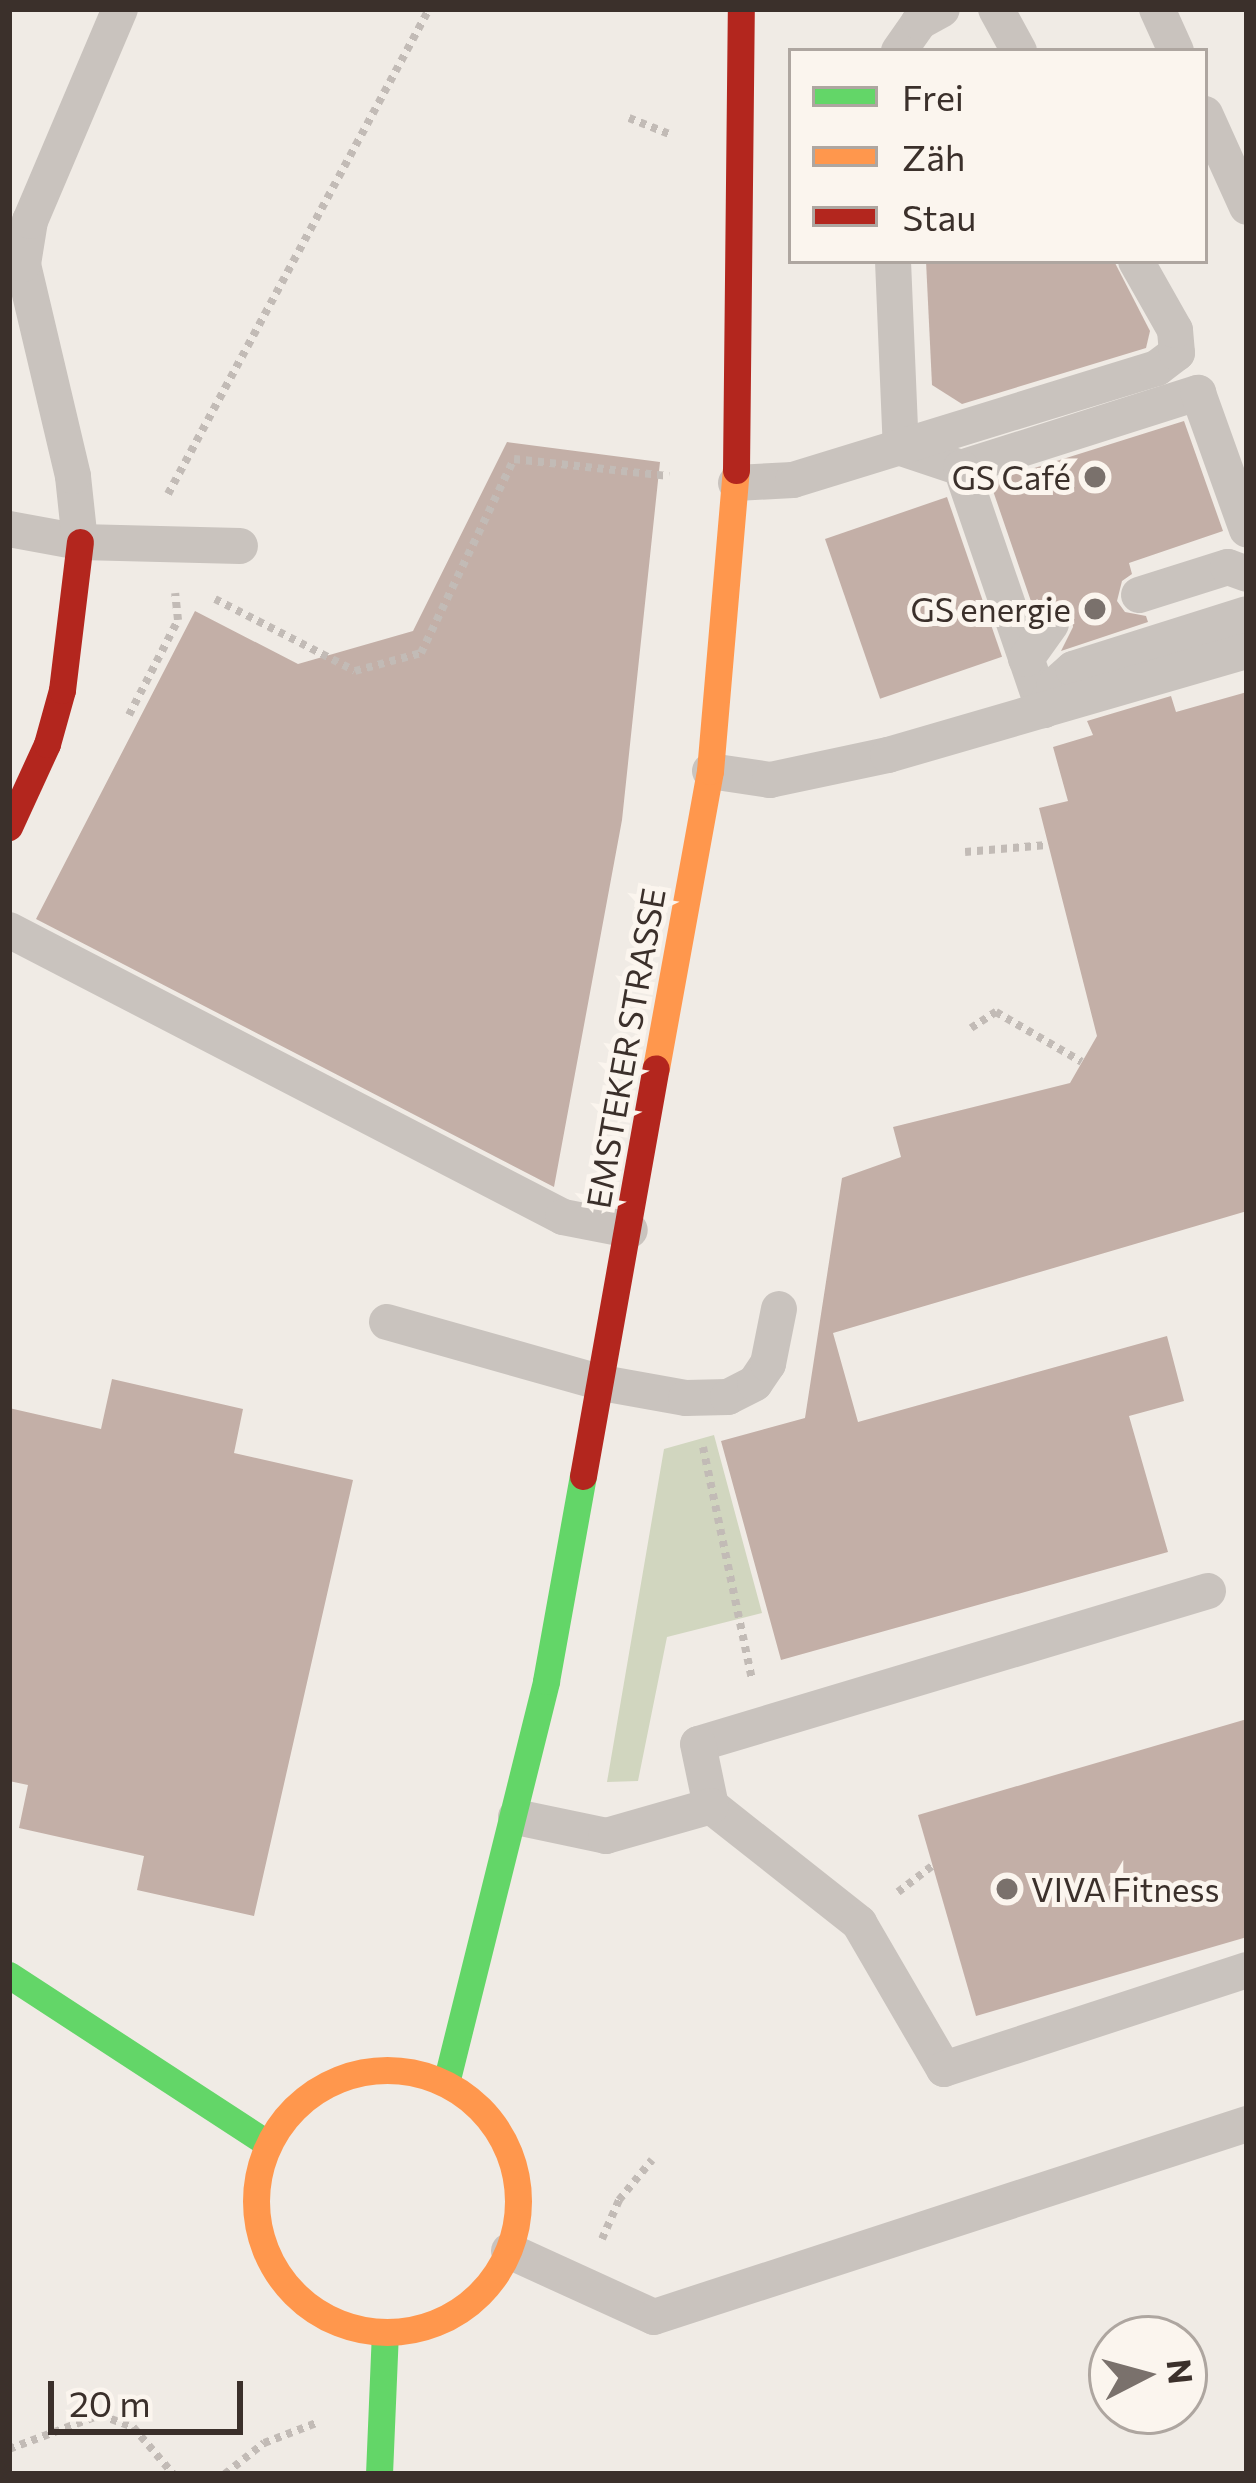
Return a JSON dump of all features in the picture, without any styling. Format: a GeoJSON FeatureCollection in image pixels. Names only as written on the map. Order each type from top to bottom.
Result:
{"type":"FeatureCollection","features":[{"type":"Feature","properties":{"kind":"street","name":"EMSTEKER STRASSE"},"geometry":{"type":"LineString","coordinates":[[446,2083],[516,1816],[602,1383],[710,771],[736,484],[741,9]]}},
{"type":"Feature","properties":{"kind":"street"},"geometry":{"type":"LineString","coordinates":[[9,827],[47,744],[62,690],[80,542]]}},
{"type":"Feature","properties":{"kind":"street"},"geometry":{"type":"LineString","coordinates":[[9,1975],[268,2144]]}},
{"type":"Feature","properties":{"kind":"street"},"geometry":{"type":"LineString","coordinates":[[364,2070],[407,2070],[446,2083],[478,2105],[502,2137],[517,2194],[509,2252],[488,2285],[460,2312],[424,2328],[385,2333],[351,2328],[319,2314],[291,2292],[271,2263],[259,2230],[255,2195],[268,2144],[292,2109],[325,2084],[364,2070]]}},
{"type":"Feature","properties":{"kind":"street"},"geometry":{"type":"LineString","coordinates":[[379,2474],[385,2333]]}},
{"type":"Feature","properties":{"kind":"lane"},"geometry":{"type":"LineString","coordinates":[[80,542],[73,476],[22,264],[30,221],[121,9]]}},
{"type":"Feature","properties":{"kind":"lane"},"geometry":{"type":"LineString","coordinates":[[901,48],[919,22],[942,9]]}},
{"type":"Feature","properties":{"kind":"lane"},"geometry":{"type":"LineString","coordinates":[[996,9],[1017,48]]}},
{"type":"Feature","properties":{"kind":"lane"},"geometry":{"type":"LineString","coordinates":[[1157,9],[1175,48]]}},
{"type":"Feature","properties":{"kind":"lane"},"geometry":{"type":"LineString","coordinates":[[1208,121],[1247,206]]}},
{"type":"Feature","properties":{"kind":"lane"},"geometry":{"type":"LineString","coordinates":[[893,264],[901,448]]}},
{"type":"Feature","properties":{"kind":"lane"},"geometry":{"type":"LineString","coordinates":[[736,484],[793,480],[1157,368],[1177,353],[1174,330],[1138,264]]}},
{"type":"Feature","properties":{"kind":"lane"},"geometry":{"type":"LineString","coordinates":[[901,448],[961,468],[1198,393],[1247,530]]}},
{"type":"Feature","properties":{"kind":"lane"},"geometry":{"type":"LineString","coordinates":[[961,468],[1044,710]]}},
{"type":"Feature","properties":{"kind":"lane"},"geometry":{"type":"LineString","coordinates":[[9,529],[80,542],[240,545]]}},
{"type":"Feature","properties":{"kind":"lane"},"geometry":{"type":"LineString","coordinates":[[1139,595],[1228,567],[1247,574]]}},
{"type":"Feature","properties":{"kind":"lane"},"geometry":{"type":"LineString","coordinates":[[1044,710],[1054,686],[1072,669],[1247,614]]}},
{"type":"Feature","properties":{"kind":"lane"},"geometry":{"type":"LineString","coordinates":[[1026,659],[1052,624]]}},
{"type":"Feature","properties":{"kind":"lane"},"geometry":{"type":"LineString","coordinates":[[710,771],[770,780],[888,755],[1247,651]]}},
{"type":"Feature","properties":{"kind":"lane"},"geometry":{"type":"LineString","coordinates":[[9,930],[563,1217],[630,1230]]}},
{"type":"Feature","properties":{"kind":"lane"},"geometry":{"type":"LineString","coordinates":[[387,1322],[602,1383],[728,1397],[755,1383],[767,1364],[779,1309]]}},
{"type":"Feature","properties":{"kind":"lane"},"geometry":{"type":"LineString","coordinates":[[1208,1591],[698,1744],[711,1806],[859,1923],[944,2068],[1247,1970]]}},
{"type":"Feature","properties":{"kind":"lane"},"geometry":{"type":"LineString","coordinates":[[516,1816],[606,1836],[711,1806]]}},
{"type":"Feature","properties":{"kind":"lane"},"geometry":{"type":"LineString","coordinates":[[509,2252],[653,2317],[1247,2124]]}},
{"type":"Feature","properties":{"kind":"path"},"geometry":{"type":"LineString","coordinates":[[168,494],[429,9]]}},
{"type":"Feature","properties":{"kind":"path"},"geometry":{"type":"LineString","coordinates":[[629,118],[679,137]]}},
{"type":"Feature","properties":{"kind":"path"},"geometry":{"type":"LineString","coordinates":[[193,588],[355,671],[421,653],[514,459],[736,484]]}},
{"type":"Feature","properties":{"kind":"path"},"geometry":{"type":"LineString","coordinates":[[178,620],[186,604]]}},
{"type":"Feature","properties":{"kind":"path"},"geometry":{"type":"LineString","coordinates":[[965,852],[1047,845]]}},
{"type":"Feature","properties":{"kind":"path"},"geometry":{"type":"LineString","coordinates":[[971,1028],[996,1012],[1082,1062]]}},
{"type":"Feature","properties":{"kind":"path"},"geometry":{"type":"LineString","coordinates":[[704,1397],[703,1449],[762,1725]]}},
{"type":"Feature","properties":{"kind":"path"},"geometry":{"type":"LineString","coordinates":[[582,2284],[620,2200],[652,2160]]}},
{"type":"Feature","properties":{"kind":"path"},"geometry":{"type":"LineString","coordinates":[[9,2449],[100,2415],[133,2426],[173,2474]]}},
{"type":"Feature","properties":{"kind":"path"},"geometry":{"type":"LineString","coordinates":[[225,2474],[264,2443],[322,2420],[382,2420]]}},
{"type":"Feature","properties":{"kind":"green space"},"geometry":{"type":"Polygon","coordinates":[[[714,1435],[762,1613],[667,1637],[638,1781],[607,1782],[664,1449],[714,1435]]]}},
{"type":"Feature","properties":{"kind":"building"},"geometry":{"type":"Polygon","coordinates":[[[926,264],[1116,264],[1150,331],[1146,348],[962,404],[932,385],[926,264]]]}},
{"type":"Feature","properties":{"kind":"building","name":"GS energie"},"geometry":{"type":"Polygon","coordinates":[[[1184,421],[1223,531],[1129,563],[1132,574],[1122,581],[1117,601],[1125,612],[1146,616],[1148,622],[1061,651],[1073,627],[1072,616],[1054,602],[1034,610],[990,482],[1184,421]]]}},
{"type":"Feature","properties":{"kind":"building"},"geometry":{"type":"Polygon","coordinates":[[[507,442],[660,462],[622,820],[554,1187],[36,919],[195,611],[298,664],[413,631],[507,442]]]}},
{"type":"Feature","properties":{"kind":"building"},"geometry":{"type":"Polygon","coordinates":[[[947,497],[1002,657],[880,699],[825,539],[947,497]]]}},
{"type":"Feature","properties":{"kind":"building"},"geometry":{"type":"Polygon","coordinates":[[[1247,692],[1247,1211],[833,1333],[858,1422],[1167,1336],[1184,1401],[1129,1416],[1168,1552],[781,1660],[721,1441],[805,1418],[842,1178],[901,1157],[893,1127],[1070,1083],[1097,1036],[1039,808],[1068,801],[1053,747],[1093,735],[1087,721],[1171,696],[1176,712],[1247,692]]]}},
{"type":"Feature","properties":{"kind":"building"},"geometry":{"type":"Polygon","coordinates":[[[112,1379],[243,1409],[234,1453],[353,1480],[254,1916],[137,1890],[144,1856],[19,1828],[28,1785],[9,1781],[9,1408],[101,1429],[112,1379]]]}},
{"type":"Feature","properties":{"kind":"building"},"geometry":{"type":"Polygon","coordinates":[[[1247,1719],[1247,1937],[976,2016],[918,1815],[1247,1719]]]}},
{"type":"Feature","properties":{"kind":"traffic: fast"},"geometry":{"type":"LineString","coordinates":[[446,2083],[546,1681],[583,1476]]}},
{"type":"Feature","properties":{"kind":"traffic: fast"},"geometry":{"type":"LineString","coordinates":[[9,1975],[268,2144]]}},
{"type":"Feature","properties":{"kind":"traffic: fast"},"geometry":{"type":"LineString","coordinates":[[379,2474],[385,2333]]}},
{"type":"Feature","properties":{"kind":"traffic: slow"},"geometry":{"type":"LineString","coordinates":[[656,1068],[710,771],[736,470]]}},
{"type":"Feature","properties":{"kind":"traffic: slow"},"geometry":{"type":"LineString","coordinates":[[387,2070],[437,2080],[480,2108],[508,2151],[518,2201],[508,2251],[480,2294],[437,2322],[387,2332],[337,2322],[294,2294],[266,2251],[256,2201],[266,2151],[294,2108],[337,2080],[387,2070]]}},
{"type":"Feature","properties":{"kind":"traffic: jam"},"geometry":{"type":"LineString","coordinates":[[736,470],[741,9]]}},
{"type":"Feature","properties":{"kind":"traffic: jam"},"geometry":{"type":"LineString","coordinates":[[9,827],[47,744],[62,690],[80,542]]}},
{"type":"Feature","properties":{"kind":"traffic: jam"},"geometry":{"type":"LineString","coordinates":[[583,1476],[656,1068]]}},
{"type":"Feature","properties":{"kind":"place","name":"GS Café"},"geometry":{"type":"Point","coordinates":[1095,477]}},
{"type":"Feature","properties":{"kind":"place","name":"GS energie"},"geometry":{"type":"Point","coordinates":[1095,609]}},
{"type":"Feature","properties":{"kind":"place","name":"VIVA Fitness"},"geometry":{"type":"Point","coordinates":[1007,1889]}}]}
